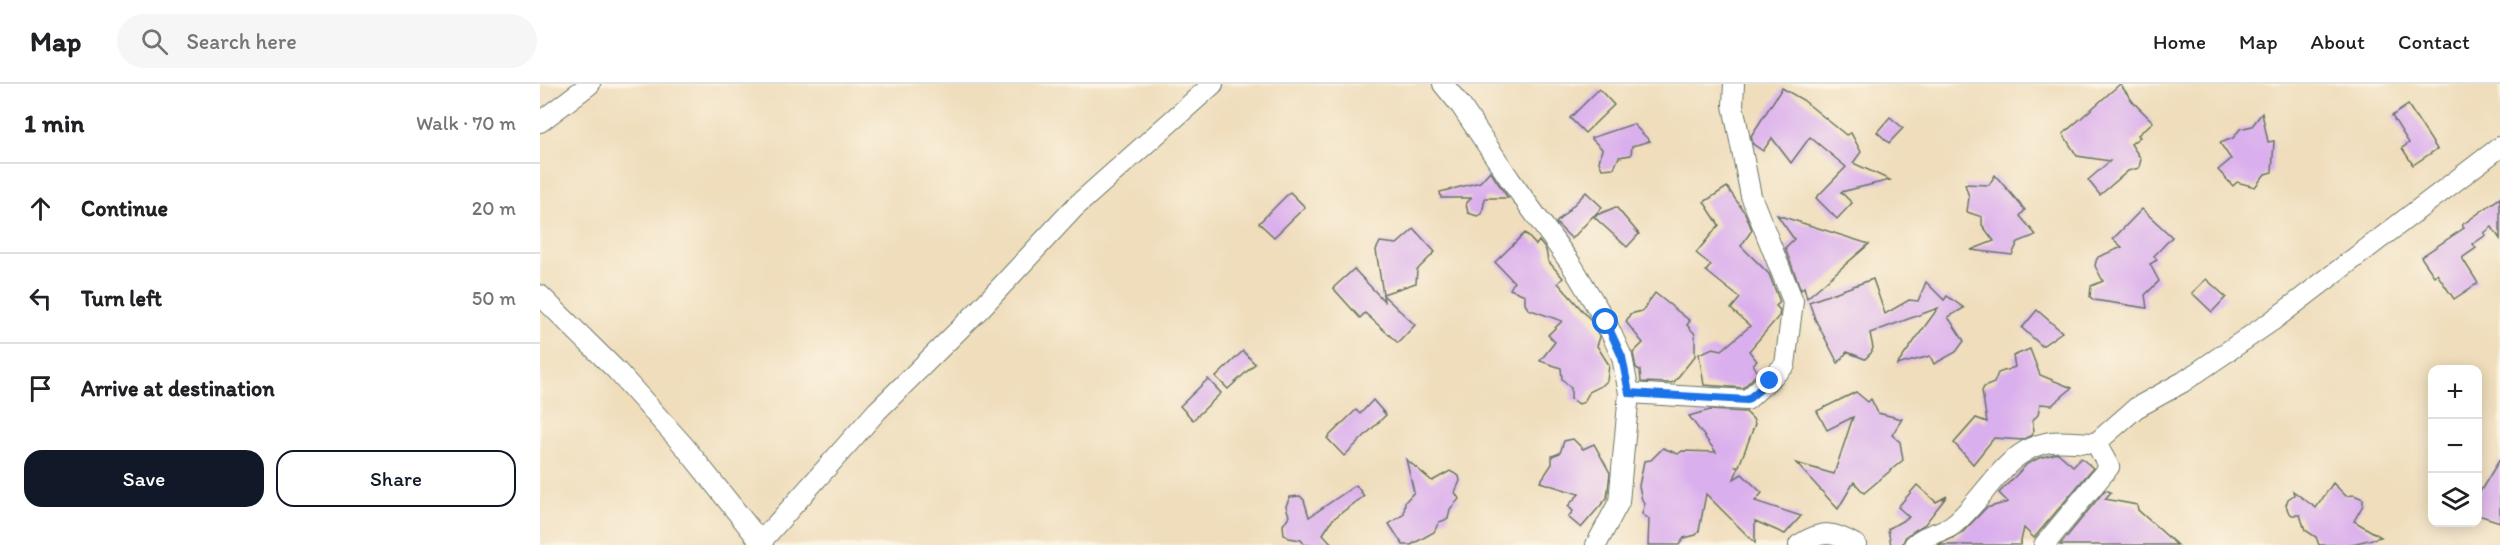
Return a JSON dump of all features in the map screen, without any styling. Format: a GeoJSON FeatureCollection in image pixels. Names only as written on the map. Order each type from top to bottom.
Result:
{"type":"FeatureCollection","features":[{"type":"Feature","properties":{"kind":"street"},"geometry":{"type":"LineString","coordinates":[[540,122],[590,84]]}},
{"type":"Feature","properties":{"kind":"street"},"geometry":{"type":"LineString","coordinates":[[540,295],[617,371],[677,438],[761,544],[877,411],[980,309],[1075,207],[1213,84]]}},
{"type":"Feature","properties":{"kind":"street"},"geometry":{"type":"LineString","coordinates":[[1443,84],[1461,106],[1511,181],[1571,264],[1606,322],[1622,357],[1629,393],[1619,502],[1596,545]]}},
{"type":"Feature","properties":{"kind":"street"},"geometry":{"type":"LineString","coordinates":[[1629,393],[1747,400],[1785,365],[1793,301],[1751,196],[1733,105],[1734,84]]}},
{"type":"Feature","properties":{"kind":"street"},"geometry":{"type":"LineString","coordinates":[[1914,545],[1921,537],[1953,525],[2006,465],[2026,450],[2051,442],[2096,444],[2136,408],[2183,382],[2272,321],[2500,147]]}},
{"type":"Feature","properties":{"kind":"street"},"geometry":{"type":"LineString","coordinates":[[2044,545],[2109,467],[2096,444]]}},
{"type":"Feature","properties":{"kind":"street"},"geometry":{"type":"LineString","coordinates":[[1799,545],[1822,533],[1840,535],[1856,545]]}},
{"type":"Feature","properties":{"kind":"building"},"geometry":{"type":"Polygon","coordinates":[[[2120,84],[2133,102],[2153,122],[2131,144],[2141,159],[2139,168],[2128,171],[2100,195],[2088,180],[2110,161],[2077,156],[2063,134],[2120,84]]]}},
{"type":"Feature","properties":{"kind":"building"},"geometry":{"type":"Polygon","coordinates":[[[1782,88],[1803,100],[1846,135],[1851,133],[1861,152],[1853,163],[1890,180],[1841,192],[1852,203],[1837,219],[1816,198],[1846,167],[1810,137],[1791,163],[1772,138],[1763,151],[1753,144],[1751,136],[1782,88]]]}},
{"type":"Feature","properties":{"kind":"building"},"geometry":{"type":"Polygon","coordinates":[[[1599,89],[1614,105],[1585,133],[1570,118],[1599,89]]]}},
{"type":"Feature","properties":{"kind":"building"},"geometry":{"type":"Polygon","coordinates":[[[2408,105],[2437,149],[2413,165],[2402,148],[2409,143],[2392,116],[2408,105]]]}},
{"type":"Feature","properties":{"kind":"building"},"geometry":{"type":"Polygon","coordinates":[[[2262,113],[2268,142],[2274,141],[2272,172],[2265,174],[2255,187],[2237,182],[2233,186],[2218,170],[2231,159],[2220,143],[2233,138],[2240,129],[2252,126],[2262,113]]]}},
{"type":"Feature","properties":{"kind":"building"},"geometry":{"type":"Polygon","coordinates":[[[1890,117],[1903,128],[1889,143],[1877,132],[1890,117]]]}},
{"type":"Feature","properties":{"kind":"building"},"geometry":{"type":"Polygon","coordinates":[[[1633,124],[1650,141],[1632,146],[1631,155],[1619,157],[1614,168],[1602,169],[1599,162],[1602,149],[1591,138],[1633,124]]]}},
{"type":"Feature","properties":{"kind":"building"},"geometry":{"type":"Polygon","coordinates":[[[1490,171],[1508,198],[1485,198],[1482,214],[1477,216],[1468,213],[1466,204],[1471,198],[1441,198],[1440,192],[1480,182],[1490,171]]]}},
{"type":"Feature","properties":{"kind":"building"},"geometry":{"type":"Polygon","coordinates":[[[1995,175],[2025,210],[2020,216],[2036,235],[2018,242],[2012,255],[1971,250],[1994,241],[1982,225],[1982,217],[1967,212],[1969,197],[1965,184],[1989,185],[1995,175]]]}},
{"type":"Feature","properties":{"kind":"building"},"geometry":{"type":"Polygon","coordinates":[[[1727,187],[1745,213],[1752,230],[1741,246],[1769,274],[1780,302],[1776,306],[1780,310],[1779,316],[1749,351],[1757,361],[1753,364],[1758,373],[1743,388],[1704,385],[1699,354],[1713,348],[1722,350],[1750,326],[1731,309],[1740,298],[1706,271],[1711,265],[1696,253],[1719,225],[1704,202],[1727,187]]]}},
{"type":"Feature","properties":{"kind":"building"},"geometry":{"type":"Polygon","coordinates":[[[1290,192],[1305,207],[1274,237],[1259,223],[1290,192]]]}},
{"type":"Feature","properties":{"kind":"building"},"geometry":{"type":"Polygon","coordinates":[[[1586,192],[1602,207],[1594,216],[1616,207],[1639,234],[1627,247],[1593,216],[1572,239],[1556,223],[1586,192]]]}},
{"type":"Feature","properties":{"kind":"building"},"geometry":{"type":"Polygon","coordinates":[[[2500,198],[2500,239],[2492,227],[2484,233],[2486,235],[2473,244],[2476,248],[2462,258],[2478,283],[2454,299],[2437,274],[2434,276],[2421,257],[2464,228],[2462,225],[2500,198]]]}},
{"type":"Feature","properties":{"kind":"building"},"geometry":{"type":"Polygon","coordinates":[[[2142,209],[2172,237],[2154,256],[2157,260],[2150,264],[2159,281],[2145,295],[2147,308],[2094,300],[2090,297],[2091,286],[2103,281],[2095,266],[2098,257],[2122,247],[2113,239],[2142,209]]]}},
{"type":"Feature","properties":{"kind":"building"},"geometry":{"type":"Polygon","coordinates":[[[1777,215],[1869,244],[1807,298],[1804,287],[1801,290],[1785,248],[1794,239],[1777,215]]]}},
{"type":"Feature","properties":{"kind":"building"},"geometry":{"type":"Polygon","coordinates":[[[1414,229],[1435,252],[1417,270],[1416,283],[1383,294],[1376,250],[1380,242],[1397,244],[1414,229]]]}},
{"type":"Feature","properties":{"kind":"building"},"geometry":{"type":"Polygon","coordinates":[[[1525,233],[1536,245],[1539,241],[1546,250],[1548,261],[1563,278],[1558,283],[1589,318],[1600,337],[1597,346],[1609,365],[1607,381],[1590,391],[1584,402],[1579,404],[1571,399],[1571,388],[1562,379],[1561,368],[1540,361],[1555,342],[1548,335],[1562,321],[1528,309],[1525,304],[1525,295],[1510,289],[1514,282],[1495,262],[1525,233]]]}},
{"type":"Feature","properties":{"kind":"building"},"geometry":{"type":"Polygon","coordinates":[[[1354,269],[1384,301],[1383,295],[1415,325],[1398,343],[1365,313],[1360,318],[1333,288],[1354,269]]]}},
{"type":"Feature","properties":{"kind":"building"},"geometry":{"type":"Polygon","coordinates":[[[1873,279],[1885,314],[1909,300],[1918,301],[1926,282],[1944,300],[1947,296],[1964,308],[1948,317],[1964,341],[1956,352],[1934,364],[1930,356],[1897,365],[1938,308],[1870,333],[1873,348],[1865,359],[1847,352],[1838,363],[1815,319],[1809,302],[1873,279]]]}},
{"type":"Feature","properties":{"kind":"building"},"geometry":{"type":"Polygon","coordinates":[[[2206,279],[2226,297],[2212,312],[2192,293],[2206,279]]]}},
{"type":"Feature","properties":{"kind":"building"},"geometry":{"type":"Polygon","coordinates":[[[1655,293],[1690,321],[1687,325],[1695,334],[1695,356],[1674,382],[1670,383],[1641,382],[1640,370],[1636,368],[1633,353],[1643,343],[1626,322],[1630,314],[1642,311],[1655,293]]]}},
{"type":"Feature","properties":{"kind":"building"},"geometry":{"type":"Polygon","coordinates":[[[2037,310],[2062,332],[2042,346],[2022,328],[2037,310]]]}},
{"type":"Feature","properties":{"kind":"building"},"geometry":{"type":"Polygon","coordinates":[[[2030,349],[2040,375],[2072,388],[2052,405],[2040,404],[2038,415],[2032,421],[2034,430],[2032,435],[2022,440],[1994,438],[1973,464],[1954,443],[1976,418],[1987,422],[1982,391],[1984,387],[1994,383],[1998,373],[2015,367],[2013,356],[2030,349]]]}},
{"type":"Feature","properties":{"kind":"building"},"geometry":{"type":"Polygon","coordinates":[[[1243,351],[1255,364],[1228,389],[1216,377],[1243,351]]]}},
{"type":"Feature","properties":{"kind":"building"},"geometry":{"type":"Polygon","coordinates":[[[1208,379],[1221,393],[1193,420],[1180,406],[1208,379]]]}},
{"type":"Feature","properties":{"kind":"building"},"geometry":{"type":"Polygon","coordinates":[[[1856,392],[1868,402],[1871,399],[1878,413],[1902,419],[1892,435],[1900,442],[1903,460],[1864,493],[1854,482],[1838,509],[1796,463],[1834,474],[1853,417],[1827,430],[1817,411],[1856,392]]]}},
{"type":"Feature","properties":{"kind":"building"},"geometry":{"type":"Polygon","coordinates":[[[1373,400],[1386,415],[1344,456],[1327,438],[1356,410],[1360,414],[1373,400]]]}},
{"type":"Feature","properties":{"kind":"building"},"geometry":{"type":"Polygon","coordinates":[[[1710,410],[1746,412],[1753,419],[1755,424],[1739,466],[1735,466],[1738,469],[1734,479],[1742,474],[1762,493],[1755,501],[1801,516],[1785,534],[1755,521],[1755,543],[1706,494],[1699,531],[1696,535],[1684,538],[1679,545],[1648,545],[1649,519],[1642,514],[1645,503],[1642,500],[1639,486],[1644,461],[1651,460],[1663,448],[1678,454],[1682,451],[1716,452],[1689,416],[1710,410]]]}},
{"type":"Feature","properties":{"kind":"building"},"geometry":{"type":"Polygon","coordinates":[[[1573,439],[1583,449],[1594,444],[1610,473],[1607,498],[1581,528],[1568,517],[1573,511],[1568,506],[1579,494],[1540,482],[1552,464],[1552,456],[1560,453],[1564,441],[1573,439]]]}},
{"type":"Feature","properties":{"kind":"building"},"geometry":{"type":"Polygon","coordinates":[[[2058,453],[2073,466],[2081,458],[2093,468],[2034,538],[2024,528],[2020,545],[1938,545],[1961,534],[1986,508],[2008,502],[1999,493],[2027,464],[2058,453]]]}},
{"type":"Feature","properties":{"kind":"building"},"geometry":{"type":"Polygon","coordinates":[[[1406,459],[1432,481],[1450,471],[1459,476],[1460,481],[1455,492],[1459,499],[1450,509],[1448,519],[1439,522],[1434,532],[1411,545],[1403,545],[1389,524],[1404,514],[1405,502],[1414,492],[1406,459]]]}},
{"type":"Feature","properties":{"kind":"building"},"geometry":{"type":"Polygon","coordinates":[[[2500,459],[2500,522],[2482,516],[2482,488],[2500,459]]]}},
{"type":"Feature","properties":{"kind":"building"},"geometry":{"type":"Polygon","coordinates":[[[2333,483],[2346,496],[2354,495],[2363,499],[2363,505],[2354,521],[2381,537],[2348,545],[2319,545],[2316,537],[2305,530],[2300,515],[2292,515],[2288,511],[2286,505],[2288,499],[2294,495],[2293,491],[2316,508],[2333,483]]]}},
{"type":"Feature","properties":{"kind":"building"},"geometry":{"type":"Polygon","coordinates":[[[1356,485],[1364,496],[1333,519],[1323,534],[1333,545],[1305,545],[1301,540],[1284,535],[1283,525],[1289,516],[1286,506],[1290,497],[1300,496],[1304,500],[1309,517],[1356,485]]]}},
{"type":"Feature","properties":{"kind":"building"},"geometry":{"type":"Polygon","coordinates":[[[1917,485],[1936,502],[1947,496],[1925,524],[1906,536],[1902,545],[1891,545],[1888,529],[1909,517],[1898,507],[1917,485]]]}},
{"type":"Feature","properties":{"kind":"building"},"geometry":{"type":"Polygon","coordinates":[[[2105,490],[2111,492],[2105,499],[2137,505],[2138,510],[2177,545],[2060,545],[2105,490]]]}},
{"type":"Feature","properties":{"kind":"route"},"geometry":{"type":"LineString","coordinates":[[1606,322],[1622,357],[1629,393],[1747,400],[1770,381]]}}]}
